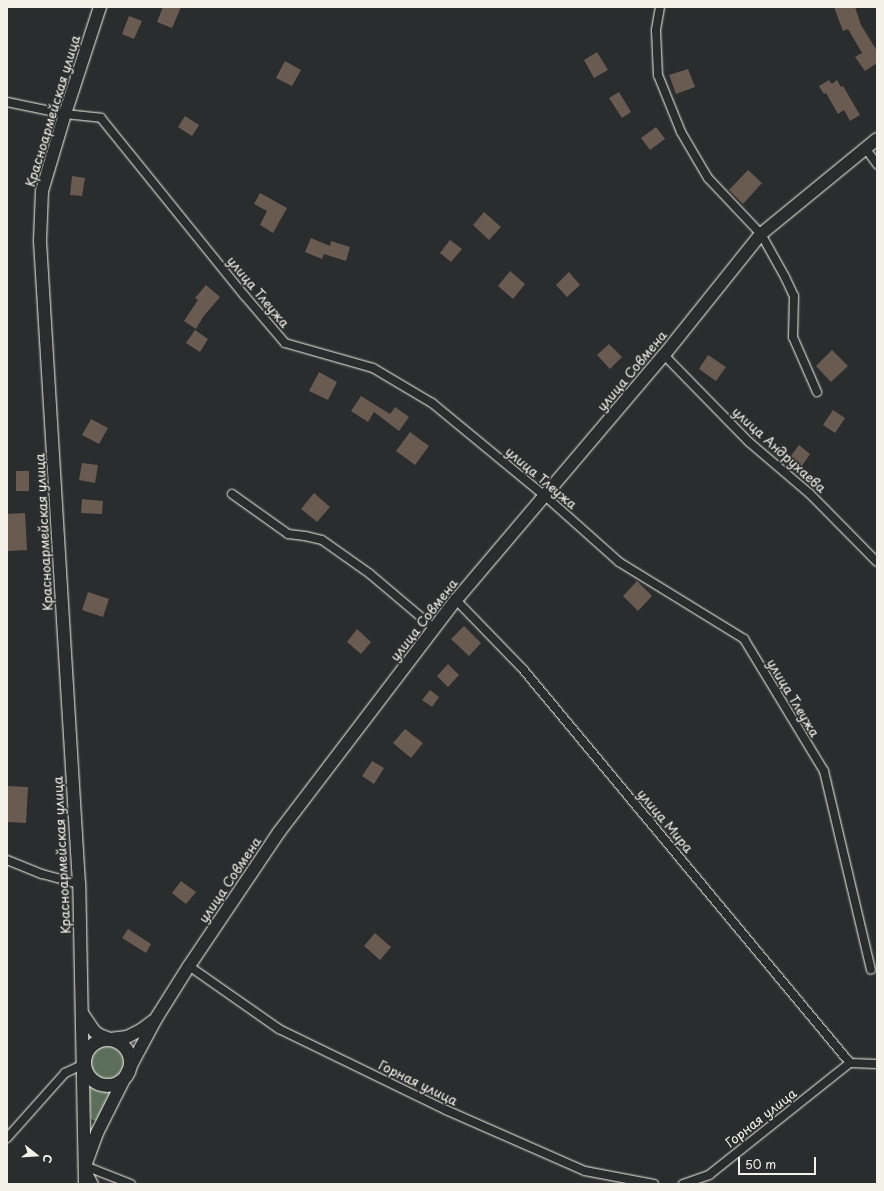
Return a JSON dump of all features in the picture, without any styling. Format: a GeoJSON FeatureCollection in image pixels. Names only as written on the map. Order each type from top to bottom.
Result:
{"type":"FeatureCollection","features":[{"type":"Feature","properties":{"kind":"main road"},"geometry":{"type":"LineString","coordinates":[[110,1039],[120,1043],[127,1050],[130,1060],[128,1071],[123,1078],[116,1083],[107,1085],[91,1079],[86,1072],[84,1064],[85,1053],[91,1045],[100,1040],[110,1039]]}},
{"type":"Feature","properties":{"kind":"street","name":"Красноармейская улица"},"geometry":{"type":"LineString","coordinates":[[85,1166],[79,884],[40,241],[42,191],[65,114],[100,7]]}},
{"type":"Feature","properties":{"kind":"street"},"geometry":{"type":"LineString","coordinates":[[660,7],[656,30],[658,75],[681,132],[708,178],[761,234],[794,296],[793,337],[817,392]]}},
{"type":"Feature","properties":{"kind":"street","name":"улица Тлеужа"},"geometry":{"type":"LineString","coordinates":[[7,102],[65,114],[101,118],[244,295],[286,343],[373,368],[432,403],[545,496],[619,562],[744,639],[824,771],[871,970]]}},
{"type":"Feature","properties":{"kind":"street","name":"улица Совмена"},"geometry":{"type":"LineString","coordinates":[[85,1184],[85,1166],[97,1132],[157,1017],[189,966],[279,832],[456,600],[664,355],[761,234],[877,139]]}},
{"type":"Feature","properties":{"kind":"street"},"geometry":{"type":"LineString","coordinates":[[866,149],[877,164]]}},
{"type":"Feature","properties":{"kind":"street","name":"улица Андрухаева"},"geometry":{"type":"LineString","coordinates":[[664,355],[749,442],[810,494],[877,562]]}},
{"type":"Feature","properties":{"kind":"street"},"geometry":{"type":"LineString","coordinates":[[232,494],[288,534],[322,540],[370,574],[434,628]]}},
{"type":"Feature","properties":{"kind":"street","name":"улица Мира"},"geometry":{"type":"LineString","coordinates":[[456,600],[522,668],[850,1063]]}},
{"type":"Feature","properties":{"kind":"street"},"geometry":{"type":"LineString","coordinates":[[7,860],[42,874],[79,884]]}},
{"type":"Feature","properties":{"kind":"street","name":"Горная улица"},"geometry":{"type":"LineString","coordinates":[[189,966],[279,1028],[446,1110],[586,1171],[654,1184]]}},
{"type":"Feature","properties":{"kind":"street"},"geometry":{"type":"LineString","coordinates":[[82,1013],[99,1035],[110,1039],[127,1037],[141,1030],[157,1017]]}},
{"type":"Feature","properties":{"kind":"street"},"geometry":{"type":"LineString","coordinates":[[850,1063],[877,1064]]}},
{"type":"Feature","properties":{"kind":"street","name":"Горная улица"},"geometry":{"type":"LineString","coordinates":[[683,1184],[709,1175],[850,1063]]}},
{"type":"Feature","properties":{"kind":"street"},"geometry":{"type":"LineString","coordinates":[[7,1138],[65,1073],[84,1064]]}},
{"type":"Feature","properties":{"kind":"street"},"geometry":{"type":"LineString","coordinates":[[85,1166],[94,1184]]}},
{"type":"Feature","properties":{"kind":"street"},"geometry":{"type":"LineString","coordinates":[[85,1166],[131,1184]]}},
{"type":"Feature","properties":{"kind":"green space"},"geometry":{"type":"Polygon","coordinates":[[[111,1044],[120,1049],[124,1055],[124,1069],[120,1075],[111,1080],[103,1080],[94,1075],[90,1069],[89,1058],[94,1049],[100,1045],[111,1044]]]}},
{"type":"Feature","properties":{"kind":"green space"},"geometry":{"type":"Polygon","coordinates":[[[89,1080],[102,1088],[111,1088],[112,1090],[99,1117],[95,1121],[91,1119],[89,1080]]]}},
{"type":"Feature","properties":{"kind":"building"},"geometry":{"type":"Polygon","coordinates":[[[163,7],[181,7],[172,28],[157,22],[163,7]]]}},
{"type":"Feature","properties":{"kind":"building"},"geometry":{"type":"Polygon","coordinates":[[[834,7],[855,7],[861,25],[877,51],[877,63],[865,71],[855,57],[862,53],[848,29],[843,31],[834,7]]]}},
{"type":"Feature","properties":{"kind":"building"},"geometry":{"type":"Polygon","coordinates":[[[129,16],[142,21],[134,39],[122,34],[129,16]]]}},
{"type":"Feature","properties":{"kind":"building"},"geometry":{"type":"Polygon","coordinates":[[[597,52],[608,70],[594,78],[584,60],[597,52]]]}},
{"type":"Feature","properties":{"kind":"building"},"geometry":{"type":"Polygon","coordinates":[[[285,61],[301,70],[292,86],[276,78],[285,61]]]}},
{"type":"Feature","properties":{"kind":"building"},"geometry":{"type":"Polygon","coordinates":[[[688,69],[695,87],[676,94],[669,75],[688,69]]]}},
{"type":"Feature","properties":{"kind":"building"},"geometry":{"type":"Polygon","coordinates":[[[829,80],[832,84],[837,80],[841,87],[843,86],[860,115],[850,121],[844,110],[838,114],[826,93],[824,94],[819,86],[829,80]]]}},
{"type":"Feature","properties":{"kind":"building"},"geometry":{"type":"Polygon","coordinates":[[[619,92],[631,112],[622,118],[609,98],[619,92]]]}},
{"type":"Feature","properties":{"kind":"building"},"geometry":{"type":"Polygon","coordinates":[[[185,116],[199,125],[192,136],[178,127],[185,116]]]}},
{"type":"Feature","properties":{"kind":"building"},"geometry":{"type":"Polygon","coordinates":[[[656,127],[665,139],[650,150],[641,138],[656,127]]]}},
{"type":"Feature","properties":{"kind":"building"},"geometry":{"type":"Polygon","coordinates":[[[748,170],[762,183],[743,204],[729,190],[748,170]]]}},
{"type":"Feature","properties":{"kind":"building"},"geometry":{"type":"Polygon","coordinates":[[[72,176],[85,178],[82,196],[70,195],[72,176]]]}},
{"type":"Feature","properties":{"kind":"building"},"geometry":{"type":"Polygon","coordinates":[[[260,193],[287,208],[273,233],[260,225],[267,211],[254,204],[260,193]]]}},
{"type":"Feature","properties":{"kind":"building"},"geometry":{"type":"Polygon","coordinates":[[[484,212],[501,227],[489,240],[473,225],[484,212]]]}},
{"type":"Feature","properties":{"kind":"building"},"geometry":{"type":"Polygon","coordinates":[[[311,238],[330,246],[331,241],[350,247],[346,261],[324,254],[322,259],[305,252],[311,238]]]}},
{"type":"Feature","properties":{"kind":"building"},"geometry":{"type":"Polygon","coordinates":[[[450,240],[462,249],[451,262],[440,253],[450,240]]]}},
{"type":"Feature","properties":{"kind":"building"},"geometry":{"type":"Polygon","coordinates":[[[510,271],[525,284],[513,299],[498,286],[510,271]]]}},
{"type":"Feature","properties":{"kind":"building"},"geometry":{"type":"Polygon","coordinates":[[[569,272],[580,285],[567,297],[556,285],[569,272]]]}},
{"type":"Feature","properties":{"kind":"building"},"geometry":{"type":"Polygon","coordinates":[[[206,285],[220,297],[203,317],[196,329],[184,321],[198,300],[195,298],[206,285]]]}},
{"type":"Feature","properties":{"kind":"building"},"geometry":{"type":"Polygon","coordinates":[[[195,330],[208,339],[200,352],[186,343],[195,330]]]}},
{"type":"Feature","properties":{"kind":"building"},"geometry":{"type":"Polygon","coordinates":[[[609,344],[622,357],[610,369],[597,355],[609,344]]]}},
{"type":"Feature","properties":{"kind":"building"},"geometry":{"type":"Polygon","coordinates":[[[832,350],[848,366],[831,382],[816,366],[832,350]]]}},
{"type":"Feature","properties":{"kind":"building"},"geometry":{"type":"Polygon","coordinates":[[[708,355],[726,367],[716,381],[699,369],[708,355]]]}},
{"type":"Feature","properties":{"kind":"building"},"geometry":{"type":"Polygon","coordinates":[[[319,372],[337,382],[328,400],[309,391],[319,372]]]}},
{"type":"Feature","properties":{"kind":"building"},"geometry":{"type":"Polygon","coordinates":[[[361,396],[390,414],[395,407],[409,417],[399,431],[374,412],[368,422],[351,411],[361,396]]]}},
{"type":"Feature","properties":{"kind":"building"},"geometry":{"type":"Polygon","coordinates":[[[833,410],[845,418],[835,433],[823,425],[833,410]]]}},
{"type":"Feature","properties":{"kind":"building"},"geometry":{"type":"Polygon","coordinates":[[[91,419],[108,428],[99,444],[82,435],[91,419]]]}},
{"type":"Feature","properties":{"kind":"building"},"geometry":{"type":"Polygon","coordinates":[[[410,432],[429,446],[415,465],[396,451],[410,432]]]}},
{"type":"Feature","properties":{"kind":"building"},"geometry":{"type":"Polygon","coordinates":[[[799,445],[810,454],[800,469],[788,460],[799,445]]]}},
{"type":"Feature","properties":{"kind":"building"},"geometry":{"type":"Polygon","coordinates":[[[82,463],[98,465],[95,483],[79,480],[82,463]]]}},
{"type":"Feature","properties":{"kind":"building"},"geometry":{"type":"Polygon","coordinates":[[[16,471],[29,471],[29,491],[16,491],[16,471]]]}},
{"type":"Feature","properties":{"kind":"building"},"geometry":{"type":"Polygon","coordinates":[[[314,493],[330,507],[317,522],[301,509],[314,493]]]}},
{"type":"Feature","properties":{"kind":"building"},"geometry":{"type":"Polygon","coordinates":[[[82,499],[103,501],[102,514],[81,513],[82,499]]]}},
{"type":"Feature","properties":{"kind":"building"},"geometry":{"type":"Polygon","coordinates":[[[25,513],[27,550],[8,551],[7,514],[25,513]]]}},
{"type":"Feature","properties":{"kind":"building"},"geometry":{"type":"Polygon","coordinates":[[[637,581],[652,596],[638,611],[623,596],[637,581]]]}},
{"type":"Feature","properties":{"kind":"building"},"geometry":{"type":"Polygon","coordinates":[[[88,592],[109,599],[103,617],[82,610],[88,592]]]}},
{"type":"Feature","properties":{"kind":"building"},"geometry":{"type":"Polygon","coordinates":[[[464,626],[481,643],[469,656],[451,639],[464,626]]]}},
{"type":"Feature","properties":{"kind":"building"},"geometry":{"type":"Polygon","coordinates":[[[357,629],[371,642],[361,654],[347,642],[357,629]]]}},
{"type":"Feature","properties":{"kind":"building"},"geometry":{"type":"Polygon","coordinates":[[[448,664],[459,675],[448,687],[437,676],[448,664]]]}},
{"type":"Feature","properties":{"kind":"building"},"geometry":{"type":"Polygon","coordinates":[[[430,690],[439,697],[432,707],[422,700],[430,690]]]}},
{"type":"Feature","properties":{"kind":"building"},"geometry":{"type":"Polygon","coordinates":[[[405,729],[423,743],[411,758],[393,743],[405,729]]]}},
{"type":"Feature","properties":{"kind":"building"},"geometry":{"type":"Polygon","coordinates":[[[372,761],[384,768],[374,784],[362,776],[372,761]]]}},
{"type":"Feature","properties":{"kind":"building"},"geometry":{"type":"Polygon","coordinates":[[[7,786],[28,787],[26,823],[7,822],[7,786]]]}},
{"type":"Feature","properties":{"kind":"building"},"geometry":{"type":"Polygon","coordinates":[[[181,881],[196,892],[186,904],[172,893],[181,881]]]}},
{"type":"Feature","properties":{"kind":"building"},"geometry":{"type":"Polygon","coordinates":[[[128,929],[151,944],[146,953],[122,938],[128,929]]]}},
{"type":"Feature","properties":{"kind":"building"},"geometry":{"type":"Polygon","coordinates":[[[375,933],[391,947],[380,960],[364,946],[375,933]]]}}]}
